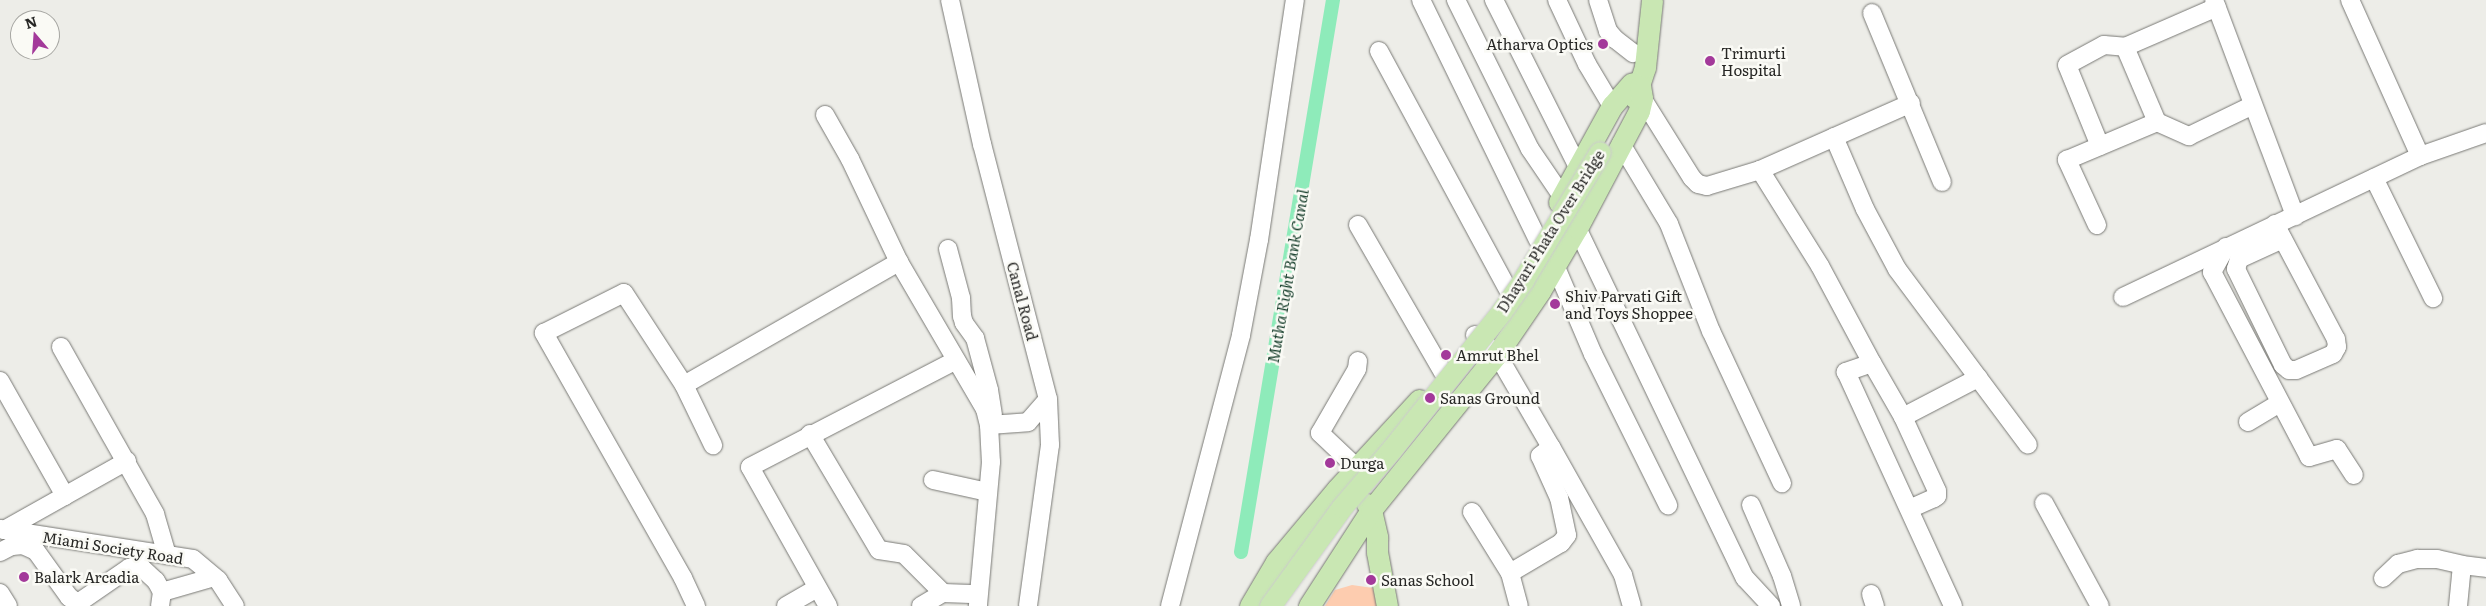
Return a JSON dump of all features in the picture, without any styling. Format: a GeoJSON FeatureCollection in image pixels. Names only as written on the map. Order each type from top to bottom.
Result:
{"type":"FeatureCollection","features":[{"type":"Feature","properties":{"kind":"main road"},"geometry":{"type":"LineString","coordinates":[[1638,89],[1634,53],[1640,0]]}},
{"type":"Feature","properties":{"kind":"main road"},"geometry":{"type":"LineString","coordinates":[[1250,606],[1276,562],[1353,472],[1444,372],[1475,335],[1508,290],[1538,240],[1612,106],[1638,89],[1652,0]]}},
{"type":"Feature","properties":{"kind":"main road","name":"Dhayari Phata Over Bridge"},"geometry":{"type":"LineString","coordinates":[[1286,606],[1352,515],[1401,458],[1512,320],[1610,152],[1638,89]]}},
{"type":"Feature","properties":{"kind":"main road"},"geometry":{"type":"LineString","coordinates":[[1309,606],[1371,510],[1497,354],[1556,265],[1577,228],[1610,152]]}},
{"type":"Feature","properties":{"kind":"main road","name":"Dhayari Phata Over Bridge"},"geometry":{"type":"LineString","coordinates":[[1270,606],[1342,507],[1391,450],[1501,312],[1610,152]]}},
{"type":"Feature","properties":{"kind":"main road"},"geometry":{"type":"LineString","coordinates":[[1353,472],[1371,510],[1387,606]]}},
{"type":"Feature","properties":{"kind":"main road"},"geometry":{"type":"LineString","coordinates":[[1377,537],[1387,546],[1402,606]]}},
{"type":"Feature","properties":{"kind":"street","name":"Canal Road"},"geometry":{"type":"LineString","coordinates":[[950,0],[982,144],[1048,398],[1050,445],[1028,606]]}},
{"type":"Feature","properties":{"kind":"street"},"geometry":{"type":"LineString","coordinates":[[1170,606],[1241,335],[1259,240],[1295,0]]}},
{"type":"Feature","properties":{"kind":"street"},"geometry":{"type":"LineString","coordinates":[[1420,0],[1538,240]]}},
{"type":"Feature","properties":{"kind":"street"},"geometry":{"type":"LineString","coordinates":[[1456,0],[1530,149],[1562,196]]}},
{"type":"Feature","properties":{"kind":"street"},"geometry":{"type":"LineString","coordinates":[[1494,0],[1578,167]]}},
{"type":"Feature","properties":{"kind":"street"},"geometry":{"type":"LineString","coordinates":[[1557,0],[1587,64],[1612,106]]}},
{"type":"Feature","properties":{"kind":"street"},"geometry":{"type":"LineString","coordinates":[[1598,0],[1608,31],[1615,40],[1634,53]]}},
{"type":"Feature","properties":{"kind":"street"},"geometry":{"type":"LineString","coordinates":[[2350,0],[2420,156]]}},
{"type":"Feature","properties":{"kind":"street"},"geometry":{"type":"LineString","coordinates":[[2100,146],[2067,65],[2104,45],[2125,47],[2215,4],[2295,216]]}},
{"type":"Feature","properties":{"kind":"street"},"geometry":{"type":"LineString","coordinates":[[1872,13],[1942,182]]}},
{"type":"Feature","properties":{"kind":"street"},"geometry":{"type":"LineString","coordinates":[[2125,47],[2157,122],[2189,136],[2254,105]]}},
{"type":"Feature","properties":{"kind":"street"},"geometry":{"type":"LineString","coordinates":[[1379,51],[1508,290]]}},
{"type":"Feature","properties":{"kind":"street"},"geometry":{"type":"LineString","coordinates":[[1638,89],[1692,178],[1698,184],[1707,186],[1760,170],[1910,103]]}},
{"type":"Feature","properties":{"kind":"street"},"geometry":{"type":"LineString","coordinates":[[810,434],[879,550],[904,554],[943,592],[978,600],[991,462],[989,425],[985,409],[899,262],[850,159],[825,115]]}},
{"type":"Feature","properties":{"kind":"street"},"geometry":{"type":"LineString","coordinates":[[2097,225],[2067,160],[2157,122]]}},
{"type":"Feature","properties":{"kind":"street"},"geometry":{"type":"LineString","coordinates":[[2279,231],[2336,339],[2338,347],[2333,354],[2296,370],[2289,370],[2283,365],[2236,269],[2239,259],[2279,231],[2295,216],[2420,156],[2486,134]]}},
{"type":"Feature","properties":{"kind":"street"},"geometry":{"type":"LineString","coordinates":[[1834,137],[1866,210],[1897,269],[2028,445]]}},
{"type":"Feature","properties":{"kind":"street"},"geometry":{"type":"LineString","coordinates":[[1610,152],[1669,224],[1711,331],[1782,483]]}},
{"type":"Feature","properties":{"kind":"street"},"geometry":{"type":"LineString","coordinates":[[1760,170],[1820,266],[1903,417],[1937,491],[1934,498],[1909,509]]}},
{"type":"Feature","properties":{"kind":"street"},"geometry":{"type":"LineString","coordinates":[[2374,178],[2432,298]]}},
{"type":"Feature","properties":{"kind":"street"},"geometry":{"type":"LineString","coordinates":[[1358,225],[1444,372]]}},
{"type":"Feature","properties":{"kind":"street"},"geometry":{"type":"LineString","coordinates":[[1577,228],[1745,578],[1771,606]]}},
{"type":"Feature","properties":{"kind":"street"},"geometry":{"type":"LineString","coordinates":[[2123,297],[2226,247],[2279,231]]}},
{"type":"Feature","properties":{"kind":"street"},"geometry":{"type":"LineString","coordinates":[[2226,247],[2212,272],[2309,457],[2337,449],[2354,474]]}},
{"type":"Feature","properties":{"kind":"street"},"geometry":{"type":"LineString","coordinates":[[948,249],[962,298],[962,316],[975,338],[989,390],[993,417],[989,425]]}},
{"type":"Feature","properties":{"kind":"street"},"geometry":{"type":"LineString","coordinates":[[684,385],[899,262]]}},
{"type":"Feature","properties":{"kind":"street"},"geometry":{"type":"LineString","coordinates":[[1556,265],[1593,354],[1668,505]]}},
{"type":"Feature","properties":{"kind":"street"},"geometry":{"type":"LineString","coordinates":[[696,606],[678,569],[544,334],[624,293],[684,385],[712,445]]}},
{"type":"Feature","properties":{"kind":"street"},"geometry":{"type":"LineString","coordinates":[[1475,335],[1497,354],[1551,447],[1623,574],[1632,606]]}},
{"type":"Feature","properties":{"kind":"street"},"geometry":{"type":"LineString","coordinates":[[61,348],[156,514],[167,555]]}},
{"type":"Feature","properties":{"kind":"street"},"geometry":{"type":"LineString","coordinates":[[828,606],[750,467],[810,434],[956,360]]}},
{"type":"Feature","properties":{"kind":"street"},"geometry":{"type":"LineString","coordinates":[[1353,472],[1320,433],[1357,369],[1358,361]]}},
{"type":"Feature","properties":{"kind":"street"},"geometry":{"type":"LineString","coordinates":[[1872,363],[1846,372],[1953,606]]}},
{"type":"Feature","properties":{"kind":"street"},"geometry":{"type":"LineString","coordinates":[[1903,417],[1978,378]]}},
{"type":"Feature","properties":{"kind":"street"},"geometry":{"type":"LineString","coordinates":[[0,381],[66,496]]}},
{"type":"Feature","properties":{"kind":"street"},"geometry":{"type":"LineString","coordinates":[[989,425],[1028,422],[1048,398]]}},
{"type":"Feature","properties":{"kind":"street"},"geometry":{"type":"LineString","coordinates":[[2248,422],[2280,403]]}},
{"type":"Feature","properties":{"kind":"street"},"geometry":{"type":"LineString","coordinates":[[1510,573],[1561,543],[1567,535],[1559,498],[1540,456],[1551,447]]}},
{"type":"Feature","properties":{"kind":"street"},"geometry":{"type":"LineString","coordinates":[[2,529],[66,496],[127,461]]}},
{"type":"Feature","properties":{"kind":"street"},"geometry":{"type":"LineString","coordinates":[[933,480],[988,492]]}},
{"type":"Feature","properties":{"kind":"street"},"geometry":{"type":"LineString","coordinates":[[2044,503],[2100,606]]}},
{"type":"Feature","properties":{"kind":"street"},"geometry":{"type":"LineString","coordinates":[[1751,505],[1782,576],[1791,606]]}},
{"type":"Feature","properties":{"kind":"street"},"geometry":{"type":"LineString","coordinates":[[1472,512],[1510,573],[1519,606]]}},
{"type":"Feature","properties":{"kind":"street","name":"Miami Society Road"},"geometry":{"type":"LineString","coordinates":[[2,529],[193,559],[214,577],[235,606]]}},
{"type":"Feature","properties":{"kind":"street"},"geometry":{"type":"LineString","coordinates":[[0,552],[12,546],[23,545],[36,551],[69,597],[75,601],[81,601],[129,568],[136,566],[142,568],[156,581],[161,599],[214,577]]}},
{"type":"Feature","properties":{"kind":"street"},"geometry":{"type":"LineString","coordinates":[[2383,578],[2398,564],[2417,559],[2437,559],[2486,568]]}},
{"type":"Feature","properties":{"kind":"street"},"geometry":{"type":"LineString","coordinates":[[2458,606],[2462,565]]}},
{"type":"Feature","properties":{"kind":"street"},"geometry":{"type":"LineString","coordinates":[[786,606],[817,588]]}},
{"type":"Feature","properties":{"kind":"street"},"geometry":{"type":"LineString","coordinates":[[921,606],[943,592]]}},
{"type":"Feature","properties":{"kind":"street"},"geometry":{"type":"LineString","coordinates":[[0,594],[8,606]]}},
{"type":"Feature","properties":{"kind":"shaded area"},"geometry":{"type":"Polygon","coordinates":[[[1352,585],[1373,588],[1377,606],[1325,606],[1335,590],[1352,585]]]}},
{"type":"Feature","properties":{"kind":"waterway","name":"Mutha Right Bank Canal"},"geometry":{"type":"LineString","coordinates":[[1241,552],[1333,0]]}},
{"type":"Feature","properties":{"kind":"place","name":"Atharva Optics"},"geometry":{"type":"Point","coordinates":[1603,44]}},
{"type":"Feature","properties":{"kind":"place","name":"Trimurti Hospital"},"geometry":{"type":"Point","coordinates":[1710,61]}},
{"type":"Feature","properties":{"kind":"place","name":"Shiv Parvati Gift and Toys Shoppee"},"geometry":{"type":"Point","coordinates":[1555,304]}},
{"type":"Feature","properties":{"kind":"place","name":"Amrut Bhel"},"geometry":{"type":"Point","coordinates":[1446,355]}},
{"type":"Feature","properties":{"kind":"place","name":"Sanas Ground"},"geometry":{"type":"Point","coordinates":[1430,398]}},
{"type":"Feature","properties":{"kind":"place","name":"Durga"},"geometry":{"type":"Point","coordinates":[1330,463]}},
{"type":"Feature","properties":{"kind":"place","name":"Balark Arcadia"},"geometry":{"type":"Point","coordinates":[24,577]}},
{"type":"Feature","properties":{"kind":"place","name":"Sanas School"},"geometry":{"type":"Point","coordinates":[1371,580]}}]}
